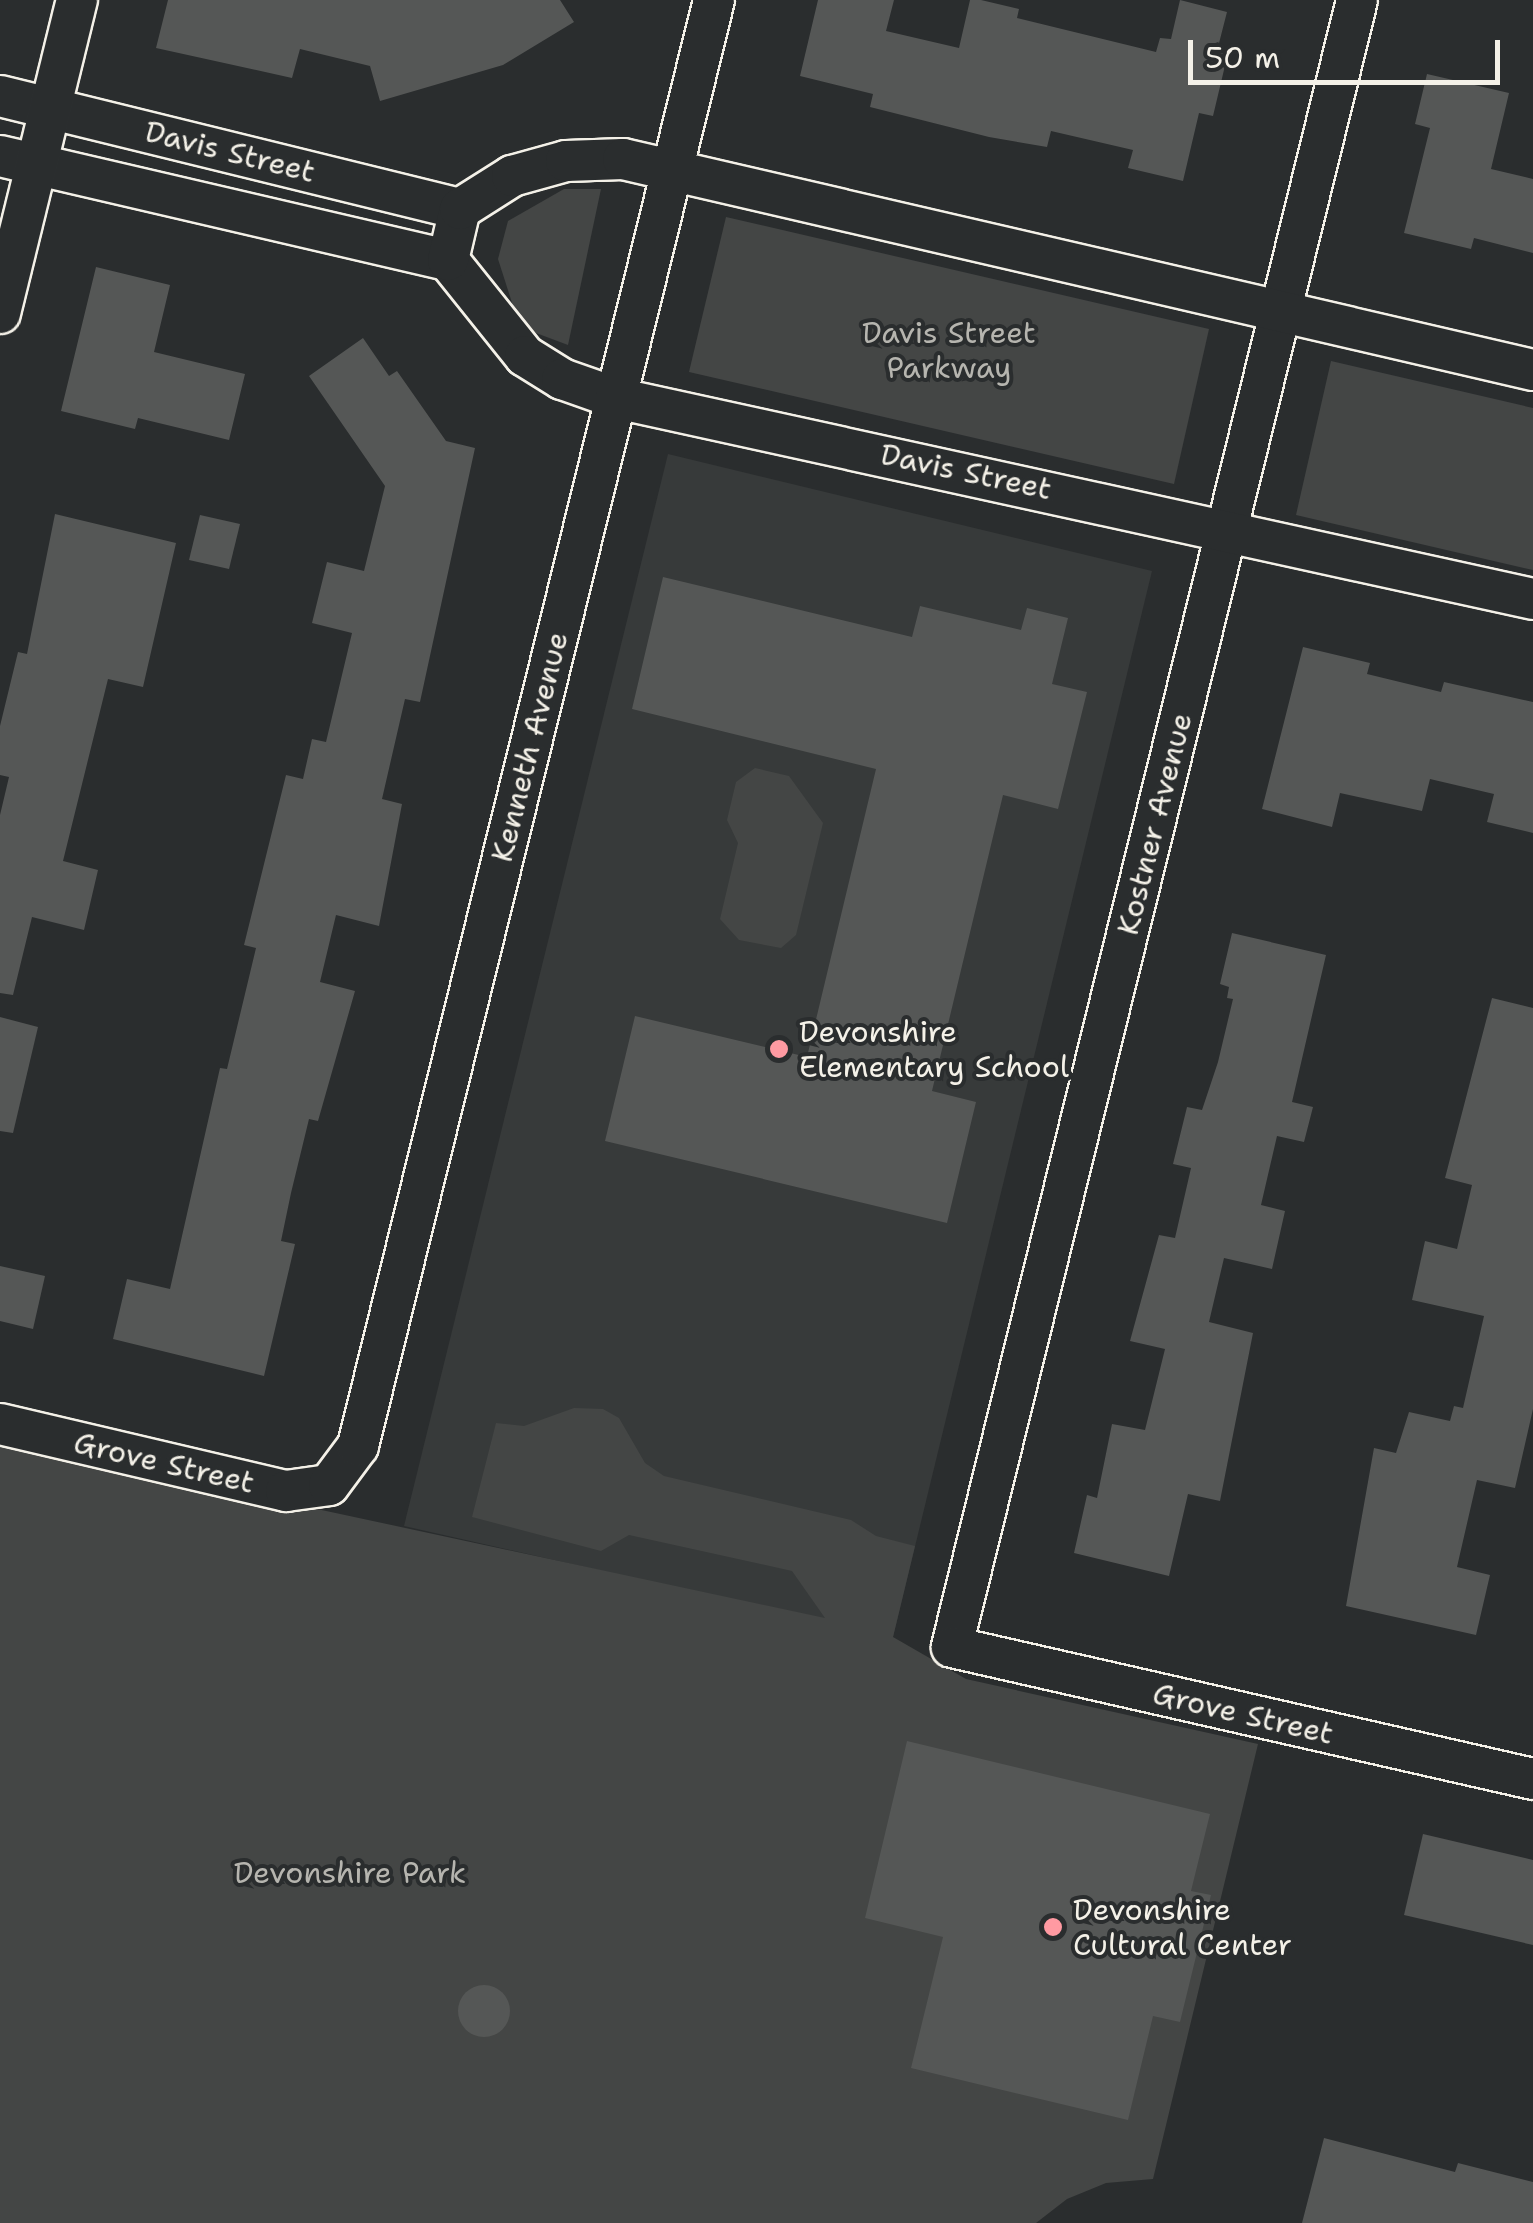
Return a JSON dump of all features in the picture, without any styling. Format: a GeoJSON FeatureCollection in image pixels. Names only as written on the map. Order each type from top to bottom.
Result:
{"type":"FeatureCollection","features":[{"type":"Feature","properties":{"kind":"street"},"geometry":{"type":"LineString","coordinates":[[0,313],[18,160],[50,108],[77,0]]}},
{"type":"Feature","properties":{"kind":"street","name":"Kenneth Avenue"},"geometry":{"type":"LineString","coordinates":[[329,1485],[358,1446],[714,0]]}},
{"type":"Feature","properties":{"kind":"street","name":"Kostner Avenue"},"geometry":{"type":"LineString","coordinates":[[952,1648],[1357,0]]}},
{"type":"Feature","properties":{"kind":"street","name":"Davis Street"},"geometry":{"type":"LineString","coordinates":[[0,96],[460,209]]}},
{"type":"Feature","properties":{"kind":"street"},"geometry":{"type":"LineString","coordinates":[[448,260],[460,209],[512,176],[566,160],[623,159],[1533,370]]}},
{"type":"Feature","properties":{"kind":"street","name":"Davis Street"},"geometry":{"type":"LineString","coordinates":[[18,160],[448,260],[525,356],[562,379],[616,398],[1228,527],[1533,599]]}},
{"type":"Feature","properties":{"kind":"street","name":"Grove Street"},"geometry":{"type":"LineString","coordinates":[[0,1424],[286,1491],[329,1485]]}},
{"type":"Feature","properties":{"kind":"street","name":"Grove Street"},"geometry":{"type":"LineString","coordinates":[[952,1648],[1533,1779]]}},
{"type":"Feature","properties":{"kind":"shaded area","name":"Devonshire Elementary School"},"geometry":{"type":"Polygon","coordinates":[[[668,454],[1152,571],[893,1637],[404,1526],[668,454]]]}},
{"type":"Feature","properties":{"kind":"green space"},"geometry":{"type":"Polygon","coordinates":[[[564,189],[601,189],[568,345],[536,333],[515,312],[498,259],[508,221],[564,189]]]}},
{"type":"Feature","properties":{"kind":"green space","name":"Davis Street Parkway"},"geometry":{"type":"Polygon","coordinates":[[[726,217],[1209,329],[1174,484],[689,372],[726,217]]]}},
{"type":"Feature","properties":{"kind":"green space"},"geometry":{"type":"Polygon","coordinates":[[[1331,361],[1533,408],[1533,570],[1296,515],[1331,361]]]}},
{"type":"Feature","properties":{"kind":"green space"},"geometry":{"type":"Polygon","coordinates":[[[755,768],[789,776],[823,823],[796,935],[781,948],[739,940],[720,919],[738,843],[727,820],[736,782],[755,768]]]}},
{"type":"Feature","properties":{"kind":"green space","name":"Devonshire Park"},"geometry":{"type":"Polygon","coordinates":[[[574,1408],[603,1409],[619,1418],[645,1463],[664,1476],[851,1520],[876,1536],[915,1546],[893,1637],[966,1679],[1258,1744],[1153,2179],[1106,2183],[1067,2199],[1036,2223],[0,2223],[0,1441],[825,1618],[792,1571],[629,1535],[601,1551],[472,1517],[496,1423],[524,1426],[574,1408]]]}},
{"type":"Feature","properties":{"kind":"building"},"geometry":{"type":"Polygon","coordinates":[[[168,0],[560,0],[574,22],[503,65],[380,101],[370,66],[300,49],[292,78],[156,48],[168,0]]]}},
{"type":"Feature","properties":{"kind":"building"},"geometry":{"type":"Polygon","coordinates":[[[818,0],[894,0],[886,31],[959,48],[970,0],[981,0],[1019,9],[1017,18],[1156,52],[1160,38],[1171,39],[1180,0],[1227,12],[1217,51],[1228,53],[1213,116],[1199,113],[1183,181],[1128,168],[1133,150],[1051,131],[1047,147],[989,137],[870,107],[873,94],[800,76],[818,0]]]}},
{"type":"Feature","properties":{"kind":"building"},"geometry":{"type":"Polygon","coordinates":[[[1427,74],[1509,93],[1491,169],[1533,179],[1533,253],[1474,238],[1471,249],[1404,233],[1430,128],[1415,124],[1427,74]]]}},
{"type":"Feature","properties":{"kind":"building"},"geometry":{"type":"Polygon","coordinates":[[[96,267],[170,285],[154,352],[245,374],[229,440],[138,418],[135,429],[61,411],[96,267]]]}},
{"type":"Feature","properties":{"kind":"building"},"geometry":{"type":"Polygon","coordinates":[[[363,338],[389,376],[397,371],[446,441],[475,448],[420,702],[405,699],[382,799],[402,804],[379,926],[336,915],[320,982],[355,991],[318,1121],[309,1119],[291,1193],[281,1241],[295,1244],[264,1376],[113,1339],[127,1279],[170,1289],[220,1068],[227,1069],[256,948],[244,945],[286,775],[303,779],[312,739],[326,742],[352,633],[312,623],[327,562],[364,571],[385,486],[309,376],[363,338]]]}},
{"type":"Feature","properties":{"kind":"building"},"geometry":{"type":"Polygon","coordinates":[[[55,514],[176,543],[143,687],[108,679],[63,861],[98,870],[84,930],[32,917],[13,995],[0,993],[0,815],[9,777],[0,775],[0,726],[18,652],[27,654],[55,514]]]}},
{"type":"Feature","properties":{"kind":"building"},"geometry":{"type":"Polygon","coordinates":[[[200,515],[240,524],[229,569],[189,560],[200,515]]]}},
{"type":"Feature","properties":{"kind":"building"},"geometry":{"type":"Polygon","coordinates":[[[663,577],[912,637],[920,606],[1021,630],[1027,608],[1068,618],[1052,684],[1087,692],[1058,809],[1003,795],[932,1091],[976,1102],[947,1223],[605,1141],[635,1016],[807,1057],[876,769],[632,709],[663,577]]]}},
{"type":"Feature","properties":{"kind":"building"},"geometry":{"type":"Polygon","coordinates":[[[1303,647],[1370,663],[1367,674],[1441,692],[1444,682],[1533,702],[1533,833],[1487,822],[1494,794],[1430,779],[1422,811],[1340,793],[1332,827],[1262,809],[1303,647]]]}},
{"type":"Feature","properties":{"kind":"building"},"geometry":{"type":"Polygon","coordinates":[[[1232,933],[1326,955],[1292,1102],[1313,1107],[1304,1142],[1277,1136],[1261,1205],[1285,1211],[1272,1269],[1224,1258],[1209,1322],[1253,1333],[1220,1501],[1188,1494],[1169,1576],[1074,1553],[1087,1495],[1097,1498],[1112,1424],[1145,1430],[1165,1349],[1130,1341],[1159,1235],[1175,1238],[1191,1168],[1173,1164],[1187,1107],[1202,1110],[1218,1062],[1233,999],[1227,998],[1229,987],[1220,984],[1232,933]]]}},
{"type":"Feature","properties":{"kind":"building"},"geometry":{"type":"Polygon","coordinates":[[[1492,998],[1533,1008],[1533,1409],[1515,1488],[1477,1480],[1457,1567],[1490,1575],[1476,1635],[1346,1606],[1374,1448],[1396,1453],[1409,1412],[1450,1421],[1454,1406],[1463,1408],[1484,1316],[1412,1300],[1425,1241],[1457,1249],[1472,1185],[1445,1178],[1492,998]]]}},
{"type":"Feature","properties":{"kind":"building"},"geometry":{"type":"Polygon","coordinates":[[[0,1017],[38,1027],[13,1133],[0,1131],[0,1017]]]}},
{"type":"Feature","properties":{"kind":"building"},"geometry":{"type":"Polygon","coordinates":[[[0,1266],[45,1276],[33,1329],[0,1321],[0,1266]]]}},
{"type":"Feature","properties":{"kind":"building","name":"Devonshire Cultural Center"},"geometry":{"type":"Polygon","coordinates":[[[907,1741],[1210,1814],[1191,1891],[1211,1895],[1180,2022],[1153,2016],[1128,2120],[911,2068],[943,1937],[865,1918],[907,1741]]]}},
{"type":"Feature","properties":{"kind":"building"},"geometry":{"type":"Polygon","coordinates":[[[1423,1834],[1533,1860],[1533,1945],[1404,1915],[1423,1834]]]}},
{"type":"Feature","properties":{"kind":"building"},"geometry":{"type":"Polygon","coordinates":[[[484,1985],[502,1993],[510,2011],[502,2029],[484,2037],[466,2029],[458,2011],[466,1993],[484,1985]]]}},
{"type":"Feature","properties":{"kind":"building"},"geometry":{"type":"Polygon","coordinates":[[[1324,2138],[1455,2172],[1458,2163],[1533,2182],[1533,2223],[1302,2223],[1324,2138]]]}},
{"type":"Feature","properties":{"kind":"place","name":"Devonshire Elementary School"},"geometry":{"type":"Point","coordinates":[779,1049]}},
{"type":"Feature","properties":{"kind":"place","name":"Devonshire Cultural Center"},"geometry":{"type":"Point","coordinates":[1053,1927]}}]}
